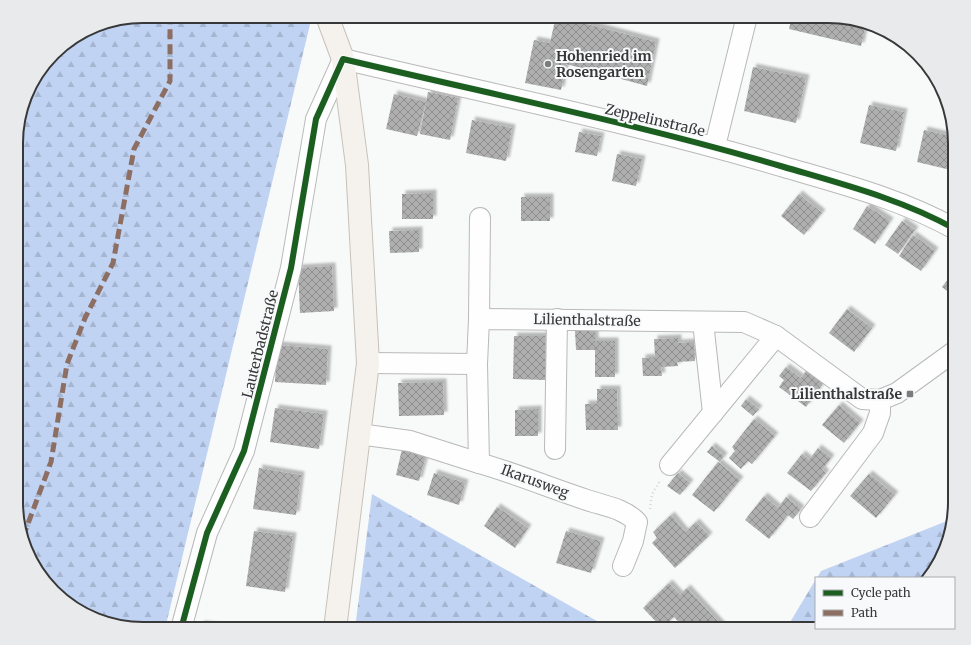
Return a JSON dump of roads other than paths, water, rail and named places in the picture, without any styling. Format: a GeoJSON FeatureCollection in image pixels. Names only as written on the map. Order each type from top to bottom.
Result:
{"type":"FeatureCollection","features":[{"type":"Feature","properties":{"kind":"main road"},"geometry":{"type":"LineString","coordinates":[[330,23],[343,59],[357,165],[368,363],[336,622]]}},
{"type":"Feature","properties":{"kind":"street"},"geometry":{"type":"LineString","coordinates":[[716,146],[744,23]]}},
{"type":"Feature","properties":{"kind":"street","name":"Zeppelinstraße"},"geometry":{"type":"LineString","coordinates":[[343,59],[716,146],[870,193],[929,215],[948,225]]}},
{"type":"Feature","properties":{"kind":"street","name":"Lauterbadstraße"},"geometry":{"type":"LineString","coordinates":[[183,622],[207,533],[244,451],[291,268],[316,119],[343,59]]}},
{"type":"Feature","properties":{"kind":"street"},"geometry":{"type":"LineString","coordinates":[[479,463],[477,364],[480,218]]}},
{"type":"Feature","properties":{"kind":"street","name":"Lilienthalstraße"},"geometry":{"type":"LineString","coordinates":[[479,319],[744,322],[776,336],[862,399],[880,400],[897,393],[948,356]]}},
{"type":"Feature","properties":{"kind":"street"},"geometry":{"type":"LineString","coordinates":[[555,449],[557,319]]}},
{"type":"Feature","properties":{"kind":"street"},"geometry":{"type":"LineString","coordinates":[[704,322],[713,412]]}},
{"type":"Feature","properties":{"kind":"street"},"geometry":{"type":"LineString","coordinates":[[670,465],[776,336]]}},
{"type":"Feature","properties":{"kind":"street"},"geometry":{"type":"LineString","coordinates":[[368,363],[477,364]]}},
{"type":"Feature","properties":{"kind":"street"},"geometry":{"type":"LineString","coordinates":[[810,517],[873,433],[880,413],[880,400]]}},
{"type":"Feature","properties":{"kind":"street","name":"Ikarusweg"},"geometry":{"type":"LineString","coordinates":[[359,434],[410,441],[510,472],[584,499],[627,512],[637,522],[633,541],[623,566]]}},
{"type":"Feature","properties":{"kind":"place","name":"Hohenried im Rosengarten"},"geometry":{"type":"Point","coordinates":[548,64]}},
{"type":"Feature","properties":{"kind":"place","name":"Lilienthalstraße"},"geometry":{"type":"Point","coordinates":[910,394]}}]}
